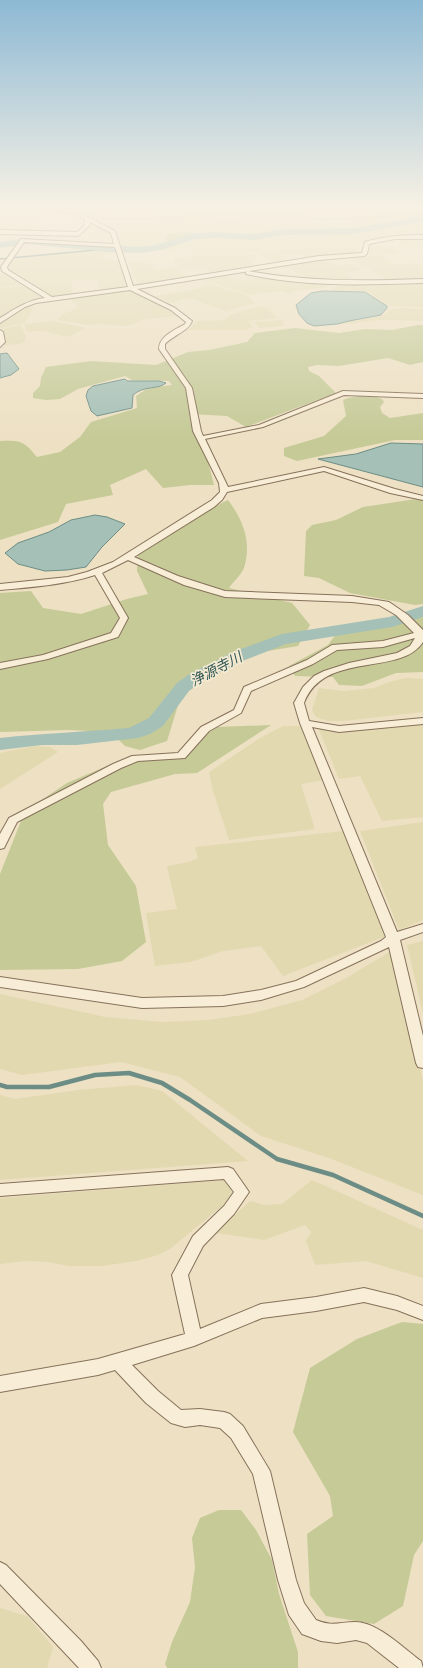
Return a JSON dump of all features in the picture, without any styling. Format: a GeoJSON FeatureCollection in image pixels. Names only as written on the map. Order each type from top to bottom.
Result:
{"type":"FeatureCollection","features":[{"type":"Feature","properties":{"kind":"street"},"geometry":{"type":"LineString","coordinates":[[24,283],[51,299]]}},
{"type":"Feature","properties":{"kind":"street"},"geometry":{"type":"LineString","coordinates":[[129,283],[131,288],[173,309],[189,321],[188,325],[168,337],[162,344],[162,349],[189,388],[197,431],[225,490]]}},
{"type":"Feature","properties":{"kind":"street"},"geometry":{"type":"LineString","coordinates":[[0,321],[28,304],[51,299],[164,283]]}},
{"type":"Feature","properties":{"kind":"street"},"geometry":{"type":"LineString","coordinates":[[0,332],[2,342],[0,345]]}},
{"type":"Feature","properties":{"kind":"street"},"geometry":{"type":"LineString","coordinates":[[201,438],[261,426],[343,393],[423,396]]}},
{"type":"Feature","properties":{"kind":"street"},"geometry":{"type":"LineString","coordinates":[[0,587],[63,580],[97,572],[128,557],[208,506],[222,495],[225,490],[324,469],[393,491],[423,498]]}},
{"type":"Feature","properties":{"kind":"street"},"geometry":{"type":"LineString","coordinates":[[128,557],[170,577],[207,590],[225,594],[352,599],[384,604],[398,611],[419,632],[420,639],[415,647],[407,652],[400,655],[335,670],[310,684],[299,703],[305,723],[393,938],[422,1055]]}},
{"type":"Feature","properties":{"kind":"street"},"geometry":{"type":"LineString","coordinates":[[0,666],[45,657],[115,635],[124,618],[97,572]]}},
{"type":"Feature","properties":{"kind":"street"},"geometry":{"type":"LineString","coordinates":[[0,845],[13,820],[117,766],[136,758],[181,756],[205,729],[231,716],[238,710],[247,689],[310,662],[335,647],[383,644],[419,632]]}},
{"type":"Feature","properties":{"kind":"street"},"geometry":{"type":"LineString","coordinates":[[305,723],[339,729],[423,721]]}},
{"type":"Feature","properties":{"kind":"street"},"geometry":{"type":"LineString","coordinates":[[0,982],[142,1003],[223,1001],[261,995],[300,984],[385,944],[393,938],[423,928]]}},
{"type":"Feature","properties":{"kind":"street"},"geometry":{"type":"LineString","coordinates":[[0,1190],[228,1172],[242,1192],[229,1210],[198,1240],[180,1275],[194,1339]]}},
{"type":"Feature","properties":{"kind":"street"},"geometry":{"type":"LineString","coordinates":[[0,1384],[98,1367],[194,1339],[261,1311],[316,1304],[364,1295],[397,1303],[423,1313]]}},
{"type":"Feature","properties":{"kind":"street"},"geometry":{"type":"LineString","coordinates":[[118,1361],[152,1397],[177,1417],[184,1419],[200,1416],[224,1420],[237,1432],[261,1471],[287,1580],[296,1608],[309,1627],[321,1632],[337,1634],[356,1631],[372,1635],[414,1668]]}},
{"type":"Feature","properties":{"kind":"street"},"geometry":{"type":"LineString","coordinates":[[0,1570],[91,1668]]}},
{"type":"Feature","properties":{"kind":"shaded area"},"geometry":{"type":"Polygon","coordinates":[[[0,283],[17,283],[21,285],[0,287],[0,283]]]}},
{"type":"Feature","properties":{"kind":"shaded area"},"geometry":{"type":"Polygon","coordinates":[[[29,283],[71,283],[73,294],[52,297],[29,283]]]}},
{"type":"Feature","properties":{"kind":"shaded area"},"geometry":{"type":"Polygon","coordinates":[[[99,283],[129,283],[130,286],[100,291],[99,283]]]}},
{"type":"Feature","properties":{"kind":"shaded area"},"geometry":{"type":"Polygon","coordinates":[[[138,283],[161,283],[139,286],[138,283]]]}},
{"type":"Feature","properties":{"kind":"shaded area"},"geometry":{"type":"Polygon","coordinates":[[[212,283],[333,283],[327,287],[295,291],[289,294],[283,291],[250,295],[212,283]]]}},
{"type":"Feature","properties":{"kind":"shaded area"},"geometry":{"type":"Polygon","coordinates":[[[343,283],[423,283],[423,307],[390,306],[366,291],[330,290],[343,283]]]}},
{"type":"Feature","properties":{"kind":"shaded area"},"geometry":{"type":"Polygon","coordinates":[[[211,284],[246,295],[255,303],[225,311],[189,298],[171,303],[155,296],[196,289],[211,284]]]}},
{"type":"Feature","properties":{"kind":"shaded area"},"geometry":{"type":"Polygon","coordinates":[[[23,286],[43,298],[26,302],[0,316],[0,288],[23,286]]]}},
{"type":"Feature","properties":{"kind":"shaded area"},"geometry":{"type":"Polygon","coordinates":[[[124,290],[133,291],[179,316],[144,319],[134,324],[124,326],[104,324],[87,325],[57,320],[63,314],[79,308],[69,298],[124,290]]]}},
{"type":"Feature","properties":{"kind":"shaded area"},"geometry":{"type":"Polygon","coordinates":[[[31,304],[32,310],[25,323],[0,328],[0,323],[31,304]]]}},
{"type":"Feature","properties":{"kind":"shaded area"},"geometry":{"type":"Polygon","coordinates":[[[262,306],[269,310],[277,318],[248,321],[253,327],[245,330],[188,330],[197,321],[226,319],[231,314],[262,306]]]}},
{"type":"Feature","properties":{"kind":"shaded area"},"geometry":{"type":"Polygon","coordinates":[[[392,309],[423,309],[423,321],[383,320],[337,325],[382,316],[392,309]]]}},
{"type":"Feature","properties":{"kind":"shaded area"},"geometry":{"type":"Polygon","coordinates":[[[53,321],[86,328],[68,337],[43,331],[27,332],[24,324],[53,321]]]}},
{"type":"Feature","properties":{"kind":"shaded area"},"geometry":{"type":"Polygon","coordinates":[[[284,321],[282,323],[284,326],[260,328],[254,322],[284,321]]]}},
{"type":"Feature","properties":{"kind":"shaded area"},"geometry":{"type":"Polygon","coordinates":[[[21,325],[26,336],[24,343],[1,346],[4,342],[3,332],[0,329],[21,325]]]}},
{"type":"Feature","properties":{"kind":"shaded area"},"geometry":{"type":"Polygon","coordinates":[[[406,678],[423,679],[423,712],[344,721],[328,721],[316,717],[312,710],[319,688],[344,691],[374,688],[389,682],[406,678]]]}},
{"type":"Feature","properties":{"kind":"shaded area"},"geometry":{"type":"Polygon","coordinates":[[[423,723],[423,817],[382,821],[360,776],[339,779],[318,727],[423,723]]]}},
{"type":"Feature","properties":{"kind":"shaded area"},"geometry":{"type":"Polygon","coordinates":[[[283,726],[303,726],[324,780],[301,784],[315,829],[229,840],[213,791],[209,772],[260,738],[283,726]]]}},
{"type":"Feature","properties":{"kind":"shaded area"},"geometry":{"type":"Polygon","coordinates":[[[35,746],[50,747],[58,752],[0,789],[0,753],[35,746]]]}},
{"type":"Feature","properties":{"kind":"shaded area"},"geometry":{"type":"Polygon","coordinates":[[[423,822],[423,920],[399,930],[360,831],[423,822]]]}},
{"type":"Feature","properties":{"kind":"shaded area"},"geometry":{"type":"Polygon","coordinates":[[[344,831],[386,936],[283,976],[261,946],[223,951],[191,962],[155,966],[146,913],[177,909],[167,866],[189,862],[198,858],[195,847],[344,831]]]}},
{"type":"Feature","properties":{"kind":"shaded area"},"geometry":{"type":"Polygon","coordinates":[[[423,941],[423,1013],[407,945],[423,941]]]}},
{"type":"Feature","properties":{"kind":"shaded area"},"geometry":{"type":"Polygon","coordinates":[[[391,951],[423,1081],[423,1195],[329,1158],[261,1136],[180,1077],[121,1062],[22,1075],[0,1069],[0,994],[105,1017],[162,1022],[208,1020],[250,1014],[302,1000],[346,978],[391,951]]]}},
{"type":"Feature","properties":{"kind":"shaded area"},"geometry":{"type":"Polygon","coordinates":[[[137,1085],[162,1091],[248,1161],[0,1180],[0,1095],[15,1099],[78,1090],[137,1085]]]}},
{"type":"Feature","properties":{"kind":"shaded area"},"geometry":{"type":"Polygon","coordinates":[[[224,1180],[234,1191],[222,1206],[170,1249],[158,1255],[136,1261],[102,1266],[68,1266],[48,1262],[26,1261],[0,1264],[0,1198],[224,1180]]]}},
{"type":"Feature","properties":{"kind":"shaded area"},"geometry":{"type":"Polygon","coordinates":[[[312,1180],[423,1230],[423,1278],[366,1261],[315,1265],[306,1241],[311,1232],[305,1225],[264,1240],[216,1233],[250,1201],[265,1205],[282,1204],[312,1180]]]}},
{"type":"Feature","properties":{"kind":"shaded area"},"geometry":{"type":"Polygon","coordinates":[[[0,1608],[27,1616],[53,1647],[47,1668],[0,1668],[0,1608]]]}},
{"type":"Feature","properties":{"kind":"green space"},"geometry":{"type":"Polygon","coordinates":[[[423,325],[423,362],[410,365],[388,358],[339,366],[317,365],[308,367],[309,371],[319,376],[336,393],[246,427],[227,416],[191,414],[193,433],[206,454],[214,485],[190,485],[163,488],[146,469],[110,485],[113,495],[66,504],[58,522],[0,540],[0,441],[17,441],[29,448],[37,457],[60,452],[80,437],[91,422],[137,408],[136,396],[148,388],[172,385],[169,381],[132,380],[125,376],[78,389],[60,399],[46,400],[33,398],[33,393],[40,386],[41,378],[46,367],[91,361],[156,365],[188,352],[209,350],[247,342],[255,333],[295,328],[339,333],[365,329],[392,330],[423,325]]]}},
{"type":"Feature","properties":{"kind":"green space"},"geometry":{"type":"Polygon","coordinates":[[[360,396],[382,399],[384,402],[380,407],[382,413],[390,418],[423,413],[423,440],[395,440],[297,461],[284,456],[284,448],[324,436],[346,416],[343,400],[360,396]]]}},
{"type":"Feature","properties":{"kind":"green space"},"geometry":{"type":"Polygon","coordinates":[[[423,498],[423,604],[415,605],[350,593],[319,578],[304,576],[306,531],[312,525],[336,520],[363,507],[423,498]]]}},
{"type":"Feature","properties":{"kind":"green space"},"geometry":{"type":"Polygon","coordinates":[[[228,500],[242,523],[245,532],[247,549],[244,568],[229,588],[292,603],[310,625],[298,646],[220,659],[183,689],[167,741],[140,750],[125,746],[111,732],[69,730],[0,732],[0,593],[31,591],[43,608],[81,614],[127,599],[148,594],[137,571],[138,553],[166,531],[228,500]]]}},
{"type":"Feature","properties":{"kind":"green space"},"geometry":{"type":"Polygon","coordinates":[[[423,617],[423,672],[396,673],[362,686],[339,685],[333,677],[295,676],[289,666],[328,645],[336,634],[386,619],[423,617]]]}},
{"type":"Feature","properties":{"kind":"green space"},"geometry":{"type":"Polygon","coordinates":[[[271,725],[197,773],[175,774],[111,792],[103,804],[108,845],[136,886],[146,942],[122,961],[78,969],[0,970],[0,874],[25,811],[67,783],[114,763],[172,757],[217,727],[271,725]]]}},
{"type":"Feature","properties":{"kind":"green space"},"geometry":{"type":"Polygon","coordinates":[[[402,1322],[423,1324],[423,1541],[414,1555],[403,1606],[374,1624],[326,1616],[310,1595],[307,1534],[333,1516],[330,1496],[293,1432],[310,1368],[357,1339],[402,1322]]]}},
{"type":"Feature","properties":{"kind":"green space"},"geometry":{"type":"Polygon","coordinates":[[[219,1510],[241,1510],[256,1530],[272,1560],[279,1594],[298,1652],[298,1668],[167,1668],[165,1664],[172,1642],[190,1602],[195,1567],[192,1538],[200,1518],[219,1510]]]}},
{"type":"Feature","properties":{"kind":"water"},"geometry":{"type":"Polygon","coordinates":[[[323,291],[365,292],[387,306],[387,308],[381,315],[337,324],[314,326],[307,323],[299,314],[296,305],[311,293],[323,291]]]}},
{"type":"Feature","properties":{"kind":"water"},"geometry":{"type":"Polygon","coordinates":[[[7,353],[19,369],[11,375],[0,378],[0,354],[7,353]]]}},
{"type":"Feature","properties":{"kind":"water"},"geometry":{"type":"Polygon","coordinates":[[[125,379],[127,381],[159,381],[166,383],[137,392],[133,395],[132,408],[97,416],[91,411],[86,396],[88,390],[93,386],[125,379]]]}},
{"type":"Feature","properties":{"kind":"water"},"geometry":{"type":"Polygon","coordinates":[[[391,443],[423,444],[423,487],[318,459],[356,454],[391,443]]]}},
{"type":"Feature","properties":{"kind":"water"},"geometry":{"type":"Polygon","coordinates":[[[95,515],[107,517],[125,524],[102,547],[86,567],[45,571],[18,564],[5,553],[18,543],[49,532],[71,520],[95,515]]]}},
{"type":"Feature","properties":{"kind":"waterway","name":"浄源寺川"},"geometry":{"type":"LineString","coordinates":[[0,744],[42,739],[77,739],[131,734],[143,730],[156,722],[183,687],[197,677],[239,656],[282,639],[392,622],[423,611]]}},
{"type":"Feature","properties":{"kind":"waterway"},"geometry":{"type":"LineString","coordinates":[[0,1085],[7,1087],[49,1087],[95,1075],[129,1073],[162,1083],[190,1100],[277,1159],[333,1175],[423,1216]]}}]}
